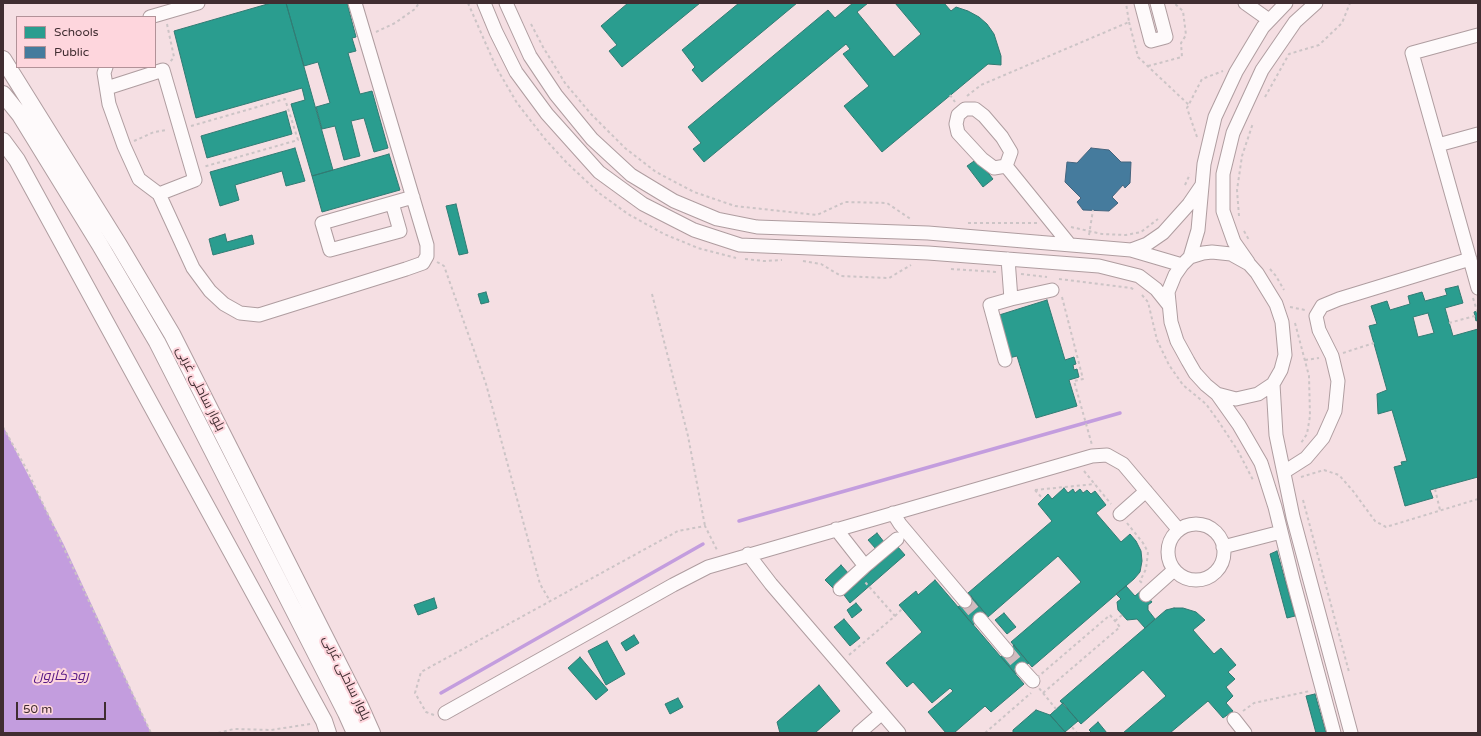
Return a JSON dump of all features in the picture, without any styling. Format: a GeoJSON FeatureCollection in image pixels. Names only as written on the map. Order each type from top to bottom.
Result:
{"type":"FeatureCollection","features":[{"type":"Feature","properties":{"kind":"main road","name":"بلوار ساحلی غربی"},"geometry":{"type":"LineString","coordinates":[[3,59],[119,245],[172,334],[360,706],[372,733]]}},
{"type":"Feature","properties":{"kind":"main road","name":"بلوار ساحلی غربی"},"geometry":{"type":"LineString","coordinates":[[3,94],[28,128],[100,245],[157,342],[343,706],[355,733]]}},
{"type":"Feature","properties":{"kind":"main road"},"geometry":{"type":"LineString","coordinates":[[3,141],[17,160],[326,727]]}},
{"type":"Feature","properties":{"kind":"lane"},"geometry":{"type":"LineString","coordinates":[[154,16],[198,3]]}},
{"type":"Feature","properties":{"kind":"lane"},"geometry":{"type":"LineString","coordinates":[[106,68],[104,73],[109,104],[124,146],[139,179],[159,194],[193,268],[210,291],[224,304],[240,313],[259,315],[406,269],[423,263],[427,256],[427,245],[355,3]]}},
{"type":"Feature","properties":{"kind":"lane"},"geometry":{"type":"LineString","coordinates":[[484,3],[496,32],[516,72],[547,114],[599,172],[644,204],[694,230],[740,245],[928,253],[1099,266],[1139,276],[1156,289],[1168,304]]}},
{"type":"Feature","properties":{"kind":"lane"},"geometry":{"type":"LineString","coordinates":[[506,3],[530,56],[556,96],[592,139],[631,175],[674,201],[717,219],[757,226],[928,232],[1131,250],[1186,261],[1203,253],[1221,253],[1231,254],[1249,264]]}},
{"type":"Feature","properties":{"kind":"lane"},"geometry":{"type":"LineString","coordinates":[[1141,3],[1151,41],[1166,36],[1157,3]]}},
{"type":"Feature","properties":{"kind":"lane"},"geometry":{"type":"LineString","coordinates":[[1245,3],[1269,20]]}},
{"type":"Feature","properties":{"kind":"lane"},"geometry":{"type":"LineString","coordinates":[[1286,3],[1263,27],[1236,72],[1215,117],[1204,164],[1198,230],[1186,261],[1175,275],[1168,292],[1168,304],[1171,322],[1177,342],[1195,373],[1217,394],[1240,425],[1261,463],[1275,507],[1334,733]]}},
{"type":"Feature","properties":{"kind":"lane"},"geometry":{"type":"LineString","coordinates":[[1316,3],[1295,22],[1262,70],[1232,133],[1223,174],[1223,211],[1234,242],[1257,273],[1276,304],[1282,322],[1285,355],[1281,370],[1274,384],[1276,435],[1289,469],[1293,517],[1351,733]]}},
{"type":"Feature","properties":{"kind":"lane"},"geometry":{"type":"LineString","coordinates":[[1475,291],[1470,259],[1412,53],[1478,35]]}},
{"type":"Feature","properties":{"kind":"lane"},"geometry":{"type":"LineString","coordinates":[[107,88],[163,70],[195,180],[159,194]]}},
{"type":"Feature","properties":{"kind":"lane"},"geometry":{"type":"LineString","coordinates":[[960,108],[975,109],[984,116],[1002,137],[1011,152],[1006,166],[994,168],[982,159],[958,133],[956,124],[960,108]]}},
{"type":"Feature","properties":{"kind":"lane"},"geometry":{"type":"LineString","coordinates":[[1438,145],[1478,134]]}},
{"type":"Feature","properties":{"kind":"lane"},"geometry":{"type":"LineString","coordinates":[[1006,166],[1070,245]]}},
{"type":"Feature","properties":{"kind":"lane"},"geometry":{"type":"LineString","coordinates":[[1131,250],[1147,244],[1163,233],[1189,204],[1203,183]]}},
{"type":"Feature","properties":{"kind":"lane"},"geometry":{"type":"LineString","coordinates":[[392,203],[400,231],[330,250],[322,223],[392,203],[413,197]]}},
{"type":"Feature","properties":{"kind":"lane"},"geometry":{"type":"LineString","coordinates":[[928,232],[928,253]]}},
{"type":"Feature","properties":{"kind":"lane"},"geometry":{"type":"LineString","coordinates":[[960,255],[962,236]]}},
{"type":"Feature","properties":{"kind":"lane"},"geometry":{"type":"LineString","coordinates":[[1008,259],[1010,299]]}},
{"type":"Feature","properties":{"kind":"lane"},"geometry":{"type":"LineString","coordinates":[[1289,469],[1306,458],[1323,438],[1335,411],[1338,381],[1332,356],[1319,330],[1316,316],[1322,306],[1339,299],[1470,259]]}},
{"type":"Feature","properties":{"kind":"lane"},"geometry":{"type":"LineString","coordinates":[[1004,360],[990,306],[1054,284]]}},
{"type":"Feature","properties":{"kind":"lane"},"geometry":{"type":"LineString","coordinates":[[1217,394],[1236,399],[1258,394],[1274,384]]}},
{"type":"Feature","properties":{"kind":"lane"},"geometry":{"type":"LineString","coordinates":[[445,713],[673,585],[708,567],[748,554],[1094,456],[1107,455],[1123,464],[1178,530]]}},
{"type":"Feature","properties":{"kind":"lane"},"geometry":{"type":"LineString","coordinates":[[1120,514],[1146,491]]}},
{"type":"Feature","properties":{"kind":"lane"},"geometry":{"type":"LineString","coordinates":[[893,513],[900,524],[965,601]]}},
{"type":"Feature","properties":{"kind":"lane"},"geometry":{"type":"LineString","coordinates":[[1191,524],[1204,525],[1216,532],[1223,546],[1224,557],[1218,570],[1207,578],[1194,580],[1181,576],[1174,570],[1171,567],[1167,554],[1170,540],[1178,530],[1191,524]]}},
{"type":"Feature","properties":{"kind":"lane"},"geometry":{"type":"LineString","coordinates":[[836,529],[861,570]]}},
{"type":"Feature","properties":{"kind":"lane"},"geometry":{"type":"LineString","coordinates":[[1223,546],[1281,532]]}},
{"type":"Feature","properties":{"kind":"lane"},"geometry":{"type":"LineString","coordinates":[[840,590],[897,539]]}},
{"type":"Feature","properties":{"kind":"lane"},"geometry":{"type":"LineString","coordinates":[[748,554],[771,584],[899,733]]}},
{"type":"Feature","properties":{"kind":"lane"},"geometry":{"type":"LineString","coordinates":[[1146,594],[1174,570]]}},
{"type":"Feature","properties":{"kind":"lane"},"geometry":{"type":"LineString","coordinates":[[980,619],[1007,651]]}},
{"type":"Feature","properties":{"kind":"lane"},"geometry":{"type":"LineString","coordinates":[[1022,669],[1033,687]]}},
{"type":"Feature","properties":{"kind":"lane"},"geometry":{"type":"LineString","coordinates":[[859,733],[882,713]]}},
{"type":"Feature","properties":{"kind":"lane"},"geometry":{"type":"LineString","coordinates":[[1234,719],[1245,733]]}},
{"type":"Feature","properties":{"kind":"path"},"geometry":{"type":"LineString","coordinates":[[365,37],[395,23],[415,9],[420,3]]}},
{"type":"Feature","properties":{"kind":"path"},"geometry":{"type":"LineString","coordinates":[[468,3],[496,67],[517,103],[545,139],[567,163],[599,193],[628,214],[664,234],[698,248],[738,258]]}},
{"type":"Feature","properties":{"kind":"path"},"geometry":{"type":"LineString","coordinates":[[1126,3],[1129,22],[1138,56],[1189,105]]}},
{"type":"Feature","properties":{"kind":"path"},"geometry":{"type":"LineString","coordinates":[[1262,102],[1289,54],[1319,45],[1342,23],[1350,3]]}},
{"type":"Feature","properties":{"kind":"path"},"geometry":{"type":"LineString","coordinates":[[163,70],[174,58],[165,13]]}},
{"type":"Feature","properties":{"kind":"path"},"geometry":{"type":"LineString","coordinates":[[529,20],[543,47],[565,83],[591,114],[624,148],[656,172],[688,188],[734,206],[817,215],[845,202],[887,203],[916,222]]}},
{"type":"Feature","properties":{"kind":"path"},"geometry":{"type":"LineString","coordinates":[[950,96],[960,108],[981,85],[1129,22]]}},
{"type":"Feature","properties":{"kind":"path"},"geometry":{"type":"LineString","coordinates":[[1198,140],[1187,108],[1202,79],[1226,69]]}},
{"type":"Feature","properties":{"kind":"path"},"geometry":{"type":"LineString","coordinates":[[124,146],[154,132],[180,129],[285,99],[298,140],[192,170]]}},
{"type":"Feature","properties":{"kind":"path"},"geometry":{"type":"LineString","coordinates":[[1239,220],[1237,190],[1242,156],[1253,123]]}},
{"type":"Feature","properties":{"kind":"path"},"geometry":{"type":"LineString","coordinates":[[1183,191],[1191,170]]}},
{"type":"Feature","properties":{"kind":"path"},"geometry":{"type":"LineString","coordinates":[[967,223],[1053,223],[1102,234],[1126,235],[1141,232],[1162,216]]}},
{"type":"Feature","properties":{"kind":"path"},"geometry":{"type":"LineString","coordinates":[[1242,227],[1249,240]]}},
{"type":"Feature","properties":{"kind":"path"},"geometry":{"type":"LineString","coordinates":[[427,256],[444,266],[486,384],[540,584],[550,601]]}},
{"type":"Feature","properties":{"kind":"path"},"geometry":{"type":"LineString","coordinates":[[744,259],[764,261],[787,260]]}},
{"type":"Feature","properties":{"kind":"path"},"geometry":{"type":"LineString","coordinates":[[801,261],[822,264],[841,276],[889,278],[910,265],[918,266]]}},
{"type":"Feature","properties":{"kind":"path"},"geometry":{"type":"LineString","coordinates":[[1267,264],[1276,276],[1287,297]]}},
{"type":"Feature","properties":{"kind":"path"},"geometry":{"type":"LineString","coordinates":[[948,268],[1048,278]]}},
{"type":"Feature","properties":{"kind":"path"},"geometry":{"type":"LineString","coordinates":[[1054,284],[1063,298],[1082,379],[1074,381],[1094,456]]}},
{"type":"Feature","properties":{"kind":"path"},"geometry":{"type":"LineString","coordinates":[[1054,284],[1131,288],[1140,293],[1148,302],[1157,340],[1169,365],[1183,385],[1206,404],[1238,451],[1253,480]]}},
{"type":"Feature","properties":{"kind":"path"},"geometry":{"type":"LineString","coordinates":[[1449,323],[1478,315],[1475,291]]}},
{"type":"Feature","properties":{"kind":"path"},"geometry":{"type":"LineString","coordinates":[[652,294],[688,436],[705,526],[723,562]]}},
{"type":"Feature","properties":{"kind":"path"},"geometry":{"type":"LineString","coordinates":[[1289,302],[1292,314]]}},
{"type":"Feature","properties":{"kind":"path"},"geometry":{"type":"LineString","coordinates":[[1295,321],[1309,376],[1310,416],[1307,434],[1298,448],[1289,469],[1298,478],[1324,470],[1339,475],[1375,521],[1386,527],[1478,499]]}},
{"type":"Feature","properties":{"kind":"path"},"geometry":{"type":"LineString","coordinates":[[3,427],[34,484],[151,733]]}},
{"type":"Feature","properties":{"kind":"path"},"geometry":{"type":"LineString","coordinates":[[1029,474],[1035,490],[1043,499]]}},
{"type":"Feature","properties":{"kind":"path"},"geometry":{"type":"LineString","coordinates":[[1035,490],[1094,484]]}},
{"type":"Feature","properties":{"kind":"path"},"geometry":{"type":"LineString","coordinates":[[1435,489],[1440,510]]}},
{"type":"Feature","properties":{"kind":"path"},"geometry":{"type":"LineString","coordinates":[[1302,494],[1351,679]]}},
{"type":"Feature","properties":{"kind":"path"},"geometry":{"type":"LineString","coordinates":[[445,713],[435,716],[426,712],[422,706],[415,693],[421,672],[678,531],[705,526]]}},
{"type":"Feature","properties":{"kind":"path"},"geometry":{"type":"LineString","coordinates":[[861,570],[895,616]]}},
{"type":"Feature","properties":{"kind":"path"},"geometry":{"type":"LineString","coordinates":[[840,664],[902,609]]}},
{"type":"Feature","properties":{"kind":"path"},"geometry":{"type":"LineString","coordinates":[[985,733],[1110,615],[1120,627],[1043,693]]}},
{"type":"Feature","properties":{"kind":"path"},"geometry":{"type":"LineString","coordinates":[[1115,621],[1122,615]]}},
{"type":"Feature","properties":{"kind":"path"},"geometry":{"type":"LineString","coordinates":[[1033,687],[1043,693],[1056,709]]}},
{"type":"Feature","properties":{"kind":"path"},"geometry":{"type":"LineString","coordinates":[[1234,719],[1254,703],[1310,691]]}},
{"type":"Feature","properties":{"kind":"path"},"geometry":{"type":"LineString","coordinates":[[218,733],[234,729],[271,730],[326,727]]}},
{"type":"Feature","properties":{"kind":"path"},"geometry":{"type":"LineString","coordinates":[[1072,727],[1077,733]]}},
{"type":"Feature","properties":{"kind":"water","name":"رود کارون"},"geometry":{"type":"Polygon","coordinates":[[[3,426],[64,545],[151,733],[3,733],[3,426]]]}},
{"type":"Feature","properties":{"kind":"building: Schools"},"geometry":{"type":"Polygon","coordinates":[[[271,3],[286,3],[333,170],[312,176],[291,104],[305,100],[302,88],[196,118],[174,31],[271,3]]]}},
{"type":"Feature","properties":{"kind":"building: Schools"},"geometry":{"type":"Polygon","coordinates":[[[286,3],[347,3],[356,37],[352,38],[356,51],[348,53],[360,94],[372,91],[388,148],[374,152],[364,118],[351,121],[360,156],[344,160],[335,126],[322,129],[316,107],[330,103],[318,62],[304,66],[286,3]]]}},
{"type":"Feature","properties":{"kind":"building: Schools"},"geometry":{"type":"Polygon","coordinates":[[[628,3],[700,3],[622,67],[609,51],[617,45],[601,26],[628,3]]]}},
{"type":"Feature","properties":{"kind":"building: Schools"},"geometry":{"type":"Polygon","coordinates":[[[739,3],[797,3],[702,82],[692,70],[695,67],[682,50],[739,3]]]}},
{"type":"Feature","properties":{"kind":"building: Schools"},"geometry":{"type":"Polygon","coordinates":[[[853,3],[868,3],[857,12],[894,57],[921,34],[895,3],[944,3],[951,11],[956,7],[968,11],[979,17],[987,24],[994,34],[1001,56],[1001,65],[988,64],[882,152],[844,106],[869,86],[843,54],[850,49],[846,44],[704,162],[693,149],[701,143],[688,127],[828,10],[835,18],[853,3]]]}},
{"type":"Feature","properties":{"kind":"building: Schools"},"geometry":{"type":"Polygon","coordinates":[[[286,111],[292,134],[207,158],[201,136],[286,111]]]}},
{"type":"Feature","properties":{"kind":"building: Schools"},"geometry":{"type":"Polygon","coordinates":[[[295,148],[305,181],[286,186],[282,171],[235,185],[239,200],[220,206],[210,172],[295,148]]]}},
{"type":"Feature","properties":{"kind":"building: Schools"},"geometry":{"type":"Polygon","coordinates":[[[389,154],[400,190],[322,212],[312,176],[389,154]]]}},
{"type":"Feature","properties":{"kind":"building: Schools"},"geometry":{"type":"Polygon","coordinates":[[[977,159],[993,179],[983,187],[967,166],[977,159]]]}},
{"type":"Feature","properties":{"kind":"building: Schools"},"geometry":{"type":"Polygon","coordinates":[[[456,204],[468,253],[459,255],[446,206],[456,204]]]}},
{"type":"Feature","properties":{"kind":"building: Schools"},"geometry":{"type":"Polygon","coordinates":[[[225,234],[227,242],[252,235],[254,244],[213,255],[209,239],[225,234]]]}},
{"type":"Feature","properties":{"kind":"building: Schools"},"geometry":{"type":"Polygon","coordinates":[[[1458,286],[1463,303],[1445,308],[1453,336],[1478,329],[1478,477],[1430,490],[1433,498],[1405,506],[1394,467],[1402,465],[1401,462],[1407,461],[1392,410],[1378,414],[1377,394],[1387,390],[1369,326],[1377,324],[1371,306],[1387,301],[1390,310],[1410,304],[1408,296],[1422,292],[1425,301],[1447,295],[1445,289],[1458,286]],[[1428,313],[1413,317],[1418,337],[1434,333],[1428,313]]]}},
{"type":"Feature","properties":{"kind":"building: Schools"},"geometry":{"type":"Polygon","coordinates":[[[486,292],[489,302],[481,304],[478,294],[486,292]]]}},
{"type":"Feature","properties":{"kind":"building: Schools"},"geometry":{"type":"Polygon","coordinates":[[[1047,300],[1065,360],[1074,357],[1076,364],[1073,365],[1074,370],[1077,369],[1079,377],[1069,380],[1077,406],[1036,418],[1017,356],[1009,358],[996,316],[1047,300]]]}},
{"type":"Feature","properties":{"kind":"building: Schools"},"geometry":{"type":"Polygon","coordinates":[[[1478,311],[1478,320],[1476,321],[1474,312],[1478,311]]]}},
{"type":"Feature","properties":{"kind":"building: Schools"},"geometry":{"type":"Polygon","coordinates":[[[1064,488],[1068,493],[1073,489],[1075,493],[1080,489],[1083,493],[1087,490],[1091,494],[1095,491],[1106,505],[1096,513],[1121,542],[1130,534],[1136,541],[1141,551],[1142,561],[1140,572],[1134,579],[1032,667],[1011,642],[1081,582],[1058,556],[988,617],[968,593],[1052,521],[1038,504],[1048,494],[1052,499],[1064,488]]]}},
{"type":"Feature","properties":{"kind":"building: Schools"},"geometry":{"type":"Polygon","coordinates":[[[877,533],[884,542],[876,549],[868,540],[877,533]]]}},
{"type":"Feature","properties":{"kind":"building: Schools"},"geometry":{"type":"Polygon","coordinates":[[[898,547],[905,555],[850,603],[844,595],[898,547]]]}},
{"type":"Feature","properties":{"kind":"building: Schools"},"geometry":{"type":"Polygon","coordinates":[[[1277,551],[1295,616],[1287,618],[1270,554],[1277,551]]]}},
{"type":"Feature","properties":{"kind":"building: Schools"},"geometry":{"type":"Polygon","coordinates":[[[841,565],[849,574],[834,589],[825,580],[841,565]]]}},
{"type":"Feature","properties":{"kind":"building: Schools"},"geometry":{"type":"Polygon","coordinates":[[[935,580],[1024,684],[991,712],[985,706],[954,733],[946,733],[928,712],[953,691],[950,688],[932,703],[913,682],[907,687],[886,663],[922,632],[899,605],[916,591],[918,595],[935,580]]]}},
{"type":"Feature","properties":{"kind":"building: Schools"},"geometry":{"type":"Polygon","coordinates":[[[1126,586],[1135,596],[1142,590],[1152,602],[1148,605],[1148,610],[1155,619],[1145,628],[1137,619],[1127,620],[1118,610],[1117,602],[1121,599],[1116,594],[1126,586]]]}},
{"type":"Feature","properties":{"kind":"building: Schools"},"geometry":{"type":"Polygon","coordinates":[[[971,596],[986,614],[973,625],[958,607],[971,596]]]}},
{"type":"Feature","properties":{"kind":"building: Schools"},"geometry":{"type":"Polygon","coordinates":[[[434,598],[437,608],[418,615],[414,605],[434,598]]]}},
{"type":"Feature","properties":{"kind":"building: Schools"},"geometry":{"type":"Polygon","coordinates":[[[856,603],[862,610],[852,618],[847,610],[856,603]]]}},
{"type":"Feature","properties":{"kind":"building: Schools"},"geometry":{"type":"Polygon","coordinates":[[[1183,608],[1196,612],[1205,620],[1193,630],[1214,654],[1221,648],[1236,665],[1228,672],[1235,679],[1226,687],[1233,696],[1226,703],[1233,711],[1223,718],[1208,701],[1170,733],[1123,733],[1166,696],[1143,670],[1081,724],[1060,701],[1166,610],[1183,608]]]}},
{"type":"Feature","properties":{"kind":"building: Schools"},"geometry":{"type":"Polygon","coordinates":[[[1004,613],[1016,627],[1007,634],[995,620],[1004,613]]]}},
{"type":"Feature","properties":{"kind":"building: Schools"},"geometry":{"type":"Polygon","coordinates":[[[844,619],[860,638],[850,646],[834,627],[844,619]]]}},
{"type":"Feature","properties":{"kind":"building: Schools"},"geometry":{"type":"Polygon","coordinates":[[[634,635],[639,643],[626,651],[621,643],[634,635]]]}},
{"type":"Feature","properties":{"kind":"building: Schools"},"geometry":{"type":"Polygon","coordinates":[[[607,641],[625,674],[606,685],[588,651],[607,641]]]}},
{"type":"Feature","properties":{"kind":"building: Schools"},"geometry":{"type":"Polygon","coordinates":[[[1014,645],[1029,663],[1016,674],[1001,657],[1014,645]]]}},
{"type":"Feature","properties":{"kind":"building: Schools"},"geometry":{"type":"Polygon","coordinates":[[[580,657],[608,690],[596,700],[568,668],[580,657]]]}},
{"type":"Feature","properties":{"kind":"building: Schools"},"geometry":{"type":"Polygon","coordinates":[[[819,685],[840,711],[815,733],[780,733],[777,722],[819,685]]]}},
{"type":"Feature","properties":{"kind":"building: Schools"},"geometry":{"type":"Polygon","coordinates":[[[1315,694],[1326,733],[1316,733],[1306,696],[1315,694]]]}},
{"type":"Feature","properties":{"kind":"building: Schools"},"geometry":{"type":"Polygon","coordinates":[[[678,698],[683,707],[670,714],[665,704],[678,698]]]}},
{"type":"Feature","properties":{"kind":"building: Schools"},"geometry":{"type":"Polygon","coordinates":[[[1063,703],[1078,721],[1065,732],[1050,715],[1063,703]]]}},
{"type":"Feature","properties":{"kind":"building: Schools"},"geometry":{"type":"Polygon","coordinates":[[[1036,710],[1050,715],[1066,733],[1013,733],[1013,730],[1036,710]]]}},
{"type":"Feature","properties":{"kind":"building: Schools"},"geometry":{"type":"Polygon","coordinates":[[[1098,722],[1107,733],[1092,733],[1089,730],[1098,722]]]}},
{"type":"Feature","properties":{"kind":"building: Public"},"geometry":{"type":"Polygon","coordinates":[[[1091,148],[1109,150],[1121,162],[1131,162],[1130,183],[1125,188],[1123,185],[1112,197],[1118,203],[1109,211],[1083,210],[1077,202],[1081,198],[1065,182],[1067,162],[1077,163],[1091,148]]]}},
{"type":"Feature","properties":{"kind":"waterway"},"geometry":{"type":"LineString","coordinates":[[739,521],[1120,413]]}},
{"type":"Feature","properties":{"kind":"waterway"},"geometry":{"type":"LineString","coordinates":[[441,693],[703,544]]}},
{"type":"Feature","properties":{"kind":"tunnel"},"geometry":{"type":"LineString","coordinates":[[965,601],[980,619]]}},
{"type":"Feature","properties":{"kind":"tunnel"},"geometry":{"type":"LineString","coordinates":[[1007,651],[1022,669]]}}]}
